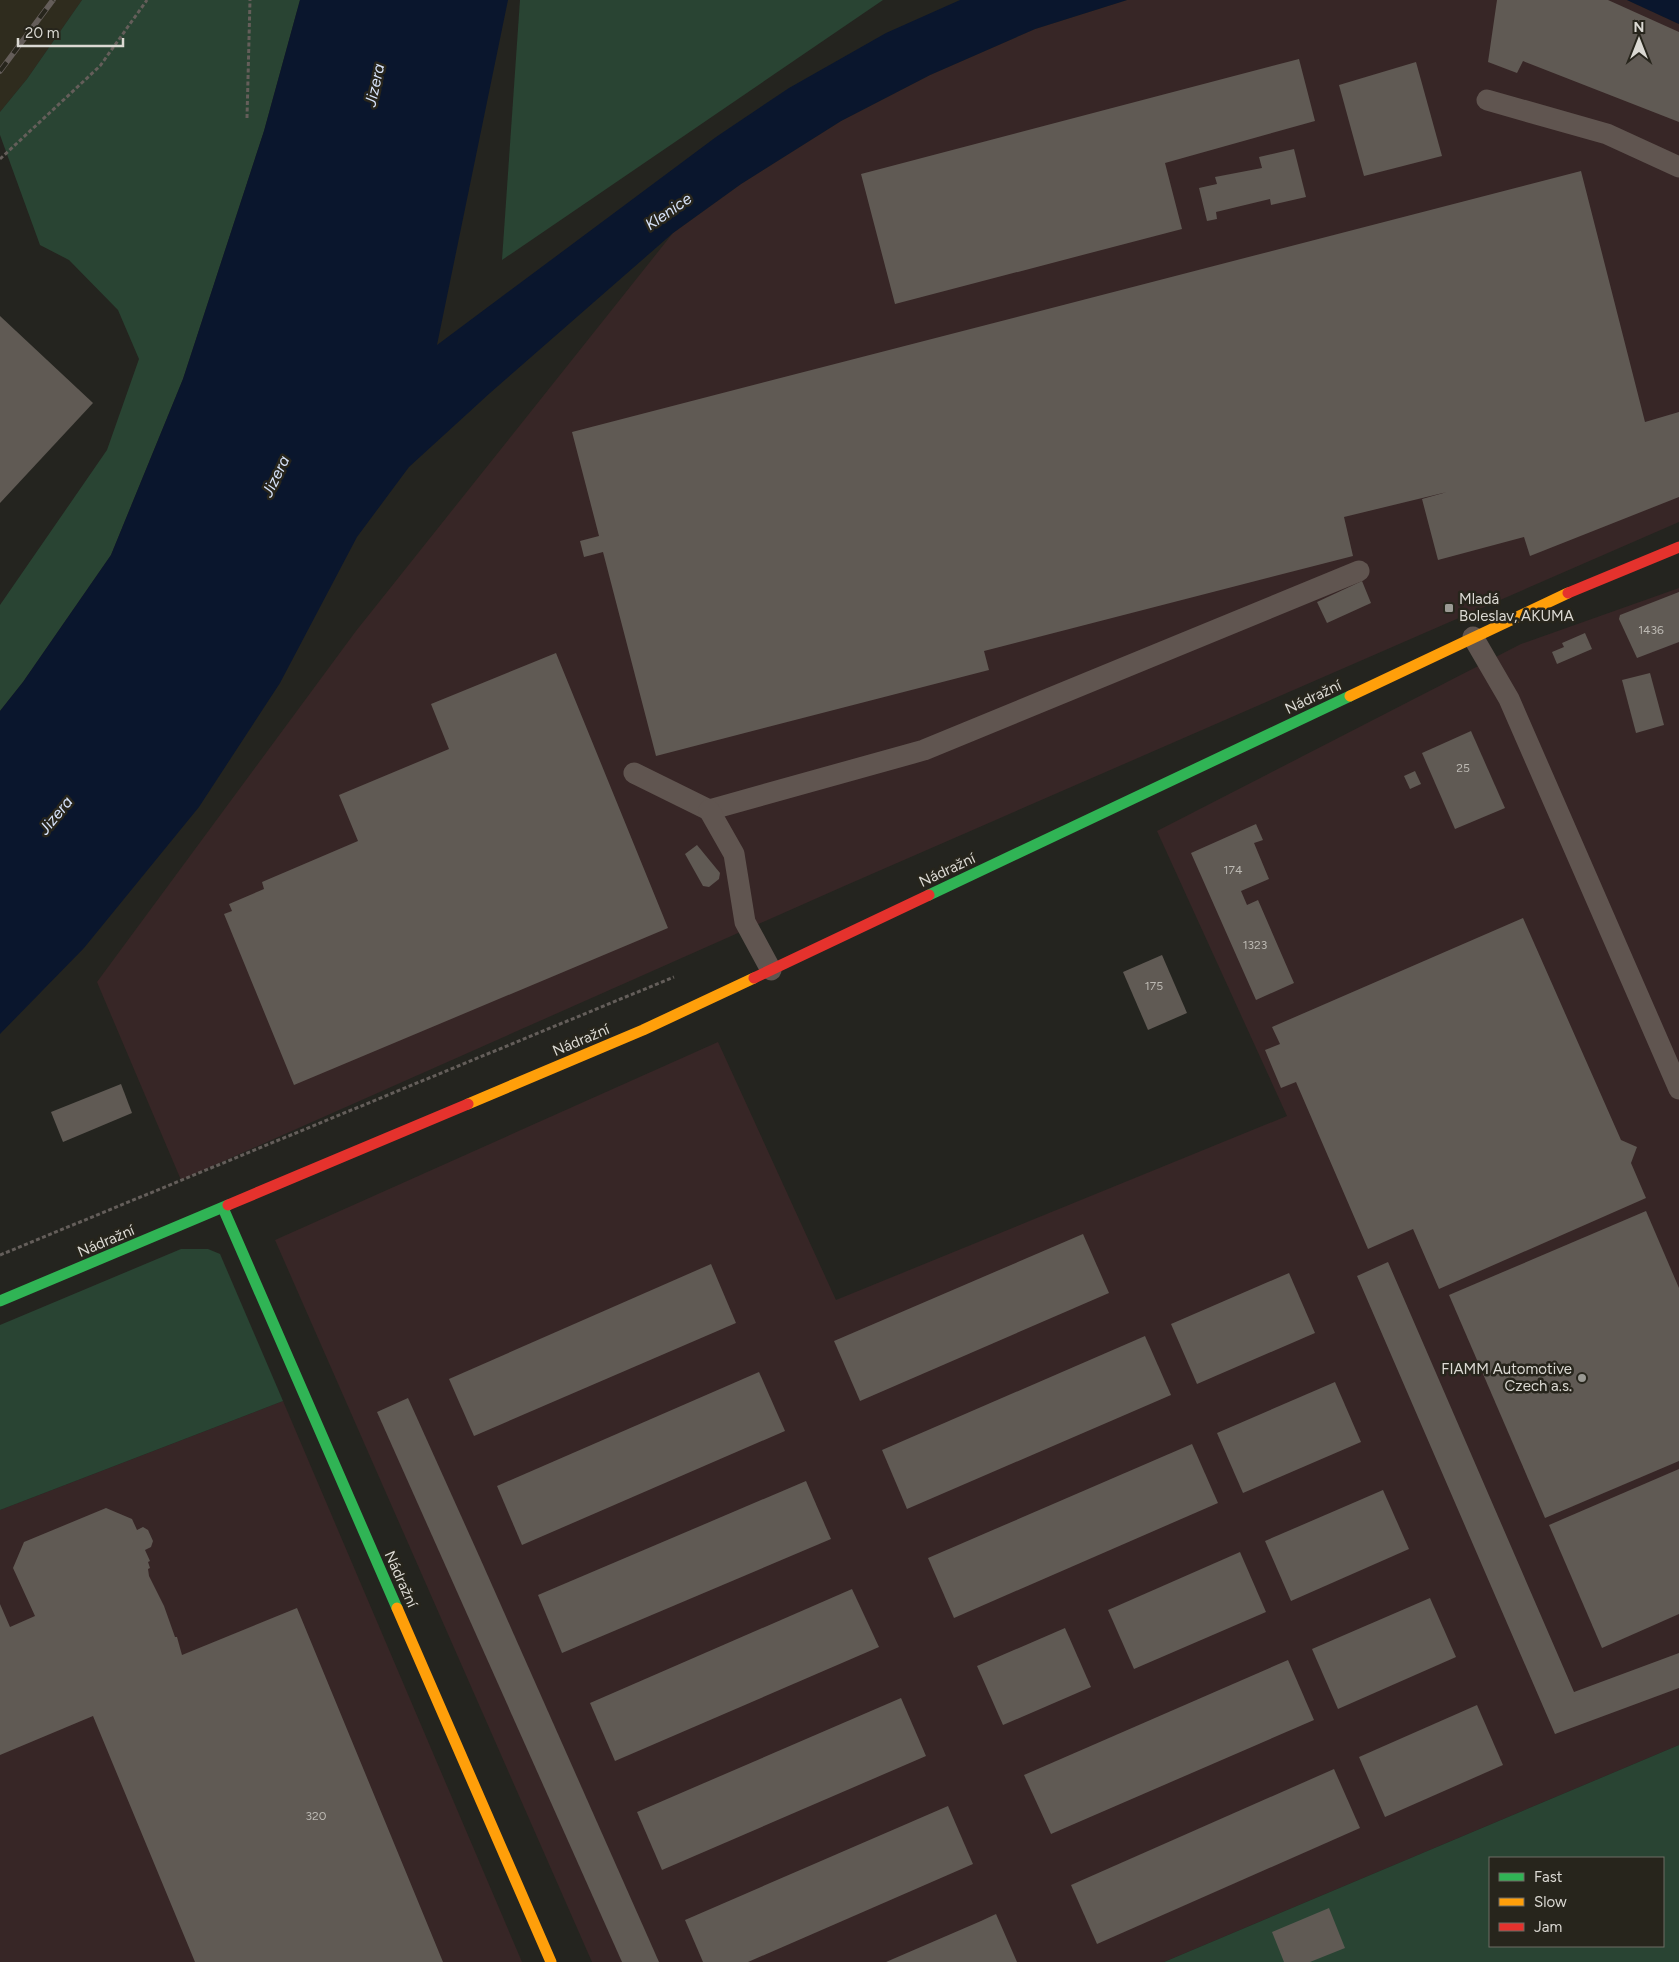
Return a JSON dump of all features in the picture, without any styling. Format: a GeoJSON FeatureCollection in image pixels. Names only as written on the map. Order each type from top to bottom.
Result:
{"type":"FeatureCollection","features":[{"type":"Feature","properties":{"kind":"street","name":"Nádražní"},"geometry":{"type":"LineString","coordinates":[[0,1301],[643,1030],[1567,593],[1679,547]]}},
{"type":"Feature","properties":{"kind":"street","name":"Nádražní"},"geometry":{"type":"LineString","coordinates":[[223,1208],[551,1962]]}},
{"type":"Feature","properties":{"kind":"lane"},"geometry":{"type":"LineString","coordinates":[[1487,100],[1607,134],[1679,167]]}},
{"type":"Feature","properties":{"kind":"lane"},"geometry":{"type":"LineString","coordinates":[[709,810],[924,750],[1359,570]]}},
{"type":"Feature","properties":{"kind":"lane"},"geometry":{"type":"LineString","coordinates":[[1473,637],[1509,699],[1679,1089]]}},
{"type":"Feature","properties":{"kind":"lane"},"geometry":{"type":"LineString","coordinates":[[634,773],[709,810],[734,854],[745,922],[772,970]]}},
{"type":"Feature","properties":{"kind":"path"},"geometry":{"type":"LineString","coordinates":[[0,159],[100,66],[147,0]]}},
{"type":"Feature","properties":{"kind":"path"},"geometry":{"type":"LineString","coordinates":[[247,118],[250,0]]}},
{"type":"Feature","properties":{"kind":"path"},"geometry":{"type":"LineString","coordinates":[[0,1255],[675,976]]}},
{"type":"Feature","properties":{"kind":"shaded area"},"geometry":{"type":"Polygon","coordinates":[[[0,0],[82,0],[27,79],[0,112],[0,0]]]}},
{"type":"Feature","properties":{"kind":"shaded area"},"geometry":{"type":"Polygon","coordinates":[[[1127,0],[1627,0],[1679,24],[1679,522],[842,887],[181,1180],[97,982],[356,631],[673,233],[741,184],[841,121],[930,75],[1035,29],[1127,0]]]}},
{"type":"Feature","properties":{"kind":"shaded area"},"geometry":{"type":"Polygon","coordinates":[[[1679,588],[1679,1745],[1164,1962],[592,1962],[275,1240],[718,1042],[836,1300],[1287,1116],[1157,831],[1521,644],[1679,588]]]}},
{"type":"Feature","properties":{"kind":"shaded area"},"geometry":{"type":"Polygon","coordinates":[[[283,1401],[522,1962],[0,1962],[0,1510],[283,1401]]]}},
{"type":"Feature","properties":{"kind":"green space"},"geometry":{"type":"Polygon","coordinates":[[[82,0],[300,0],[264,131],[183,379],[111,555],[23,682],[0,711],[0,605],[107,450],[139,359],[118,310],[69,260],[40,245],[0,135],[0,112],[27,79],[82,0]]]}},
{"type":"Feature","properties":{"kind":"green space"},"geometry":{"type":"Polygon","coordinates":[[[520,0],[883,0],[502,260],[520,0]]]}},
{"type":"Feature","properties":{"kind":"green space"},"geometry":{"type":"Polygon","coordinates":[[[181,1249],[208,1249],[220,1254],[283,1401],[0,1510],[0,1325],[181,1249]]]}},
{"type":"Feature","properties":{"kind":"green space"},"geometry":{"type":"Polygon","coordinates":[[[1679,1745],[1679,1962],[1164,1962],[1679,1745]]]}},
{"type":"Feature","properties":{"kind":"water"},"geometry":{"type":"Polygon","coordinates":[[[300,0],[508,0],[437,345],[716,137],[789,88],[886,33],[960,0],[1127,0],[1035,29],[930,75],[841,121],[741,184],[673,233],[490,393],[409,467],[357,537],[280,683],[199,807],[84,948],[0,1034],[0,711],[23,682],[111,555],[183,379],[264,131],[300,0]]]}},
{"type":"Feature","properties":{"kind":"water"},"geometry":{"type":"Polygon","coordinates":[[[1627,0],[1679,0],[1679,24],[1627,0]]]}},
{"type":"Feature","properties":{"kind":"building"},"geometry":{"type":"Polygon","coordinates":[[[1497,0],[1608,0],[1679,32],[1679,122],[1523,61],[1517,73],[1488,62],[1497,0]]]}},
{"type":"Feature","properties":{"kind":"building"},"geometry":{"type":"Polygon","coordinates":[[[1299,59],[1315,121],[1165,163],[1182,229],[895,304],[861,174],[1299,59]]]}},
{"type":"Feature","properties":{"kind":"building"},"geometry":{"type":"Polygon","coordinates":[[[1416,62],[1442,156],[1364,176],[1339,85],[1416,62]]]}},
{"type":"Feature","properties":{"kind":"building"},"geometry":{"type":"Polygon","coordinates":[[[1294,149],[1306,197],[1271,205],[1270,199],[1216,212],[1217,219],[1207,221],[1199,188],[1217,184],[1215,177],[1262,168],[1259,157],[1294,149]]]}},
{"type":"Feature","properties":{"kind":"building"},"geometry":{"type":"Polygon","coordinates":[[[1581,171],[1645,422],[1679,412],[1679,497],[1530,556],[1524,537],[1438,560],[1422,499],[1447,492],[1344,517],[1353,556],[984,651],[989,670],[656,756],[603,552],[584,557],[580,541],[599,536],[572,432],[1581,171]]]}},
{"type":"Feature","properties":{"kind":"building"},"geometry":{"type":"Polygon","coordinates":[[[0,316],[93,403],[0,503],[0,316]]]}},
{"type":"Feature","properties":{"kind":"building"},"geometry":{"type":"Polygon","coordinates":[[[1362,581],[1371,603],[1327,623],[1317,602],[1362,581]]]}},
{"type":"Feature","properties":{"kind":"building"},"geometry":{"type":"Polygon","coordinates":[[[1679,592],[1679,642],[1637,658],[1619,619],[1620,615],[1679,592]]]}},
{"type":"Feature","properties":{"kind":"building"},"geometry":{"type":"Polygon","coordinates":[[[1585,633],[1592,649],[1557,664],[1552,652],[1564,647],[1562,643],[1585,633]]]}},
{"type":"Feature","properties":{"kind":"building"},"geometry":{"type":"Polygon","coordinates":[[[556,653],[668,928],[294,1085],[224,914],[232,911],[229,904],[264,889],[262,882],[358,841],[339,795],[449,749],[431,704],[556,653]]]}},
{"type":"Feature","properties":{"kind":"building"},"geometry":{"type":"Polygon","coordinates":[[[1650,673],[1664,725],[1636,733],[1622,680],[1650,673]]]}},
{"type":"Feature","properties":{"kind":"building"},"geometry":{"type":"Polygon","coordinates":[[[1471,731],[1505,808],[1455,829],[1422,753],[1471,731]]]}},
{"type":"Feature","properties":{"kind":"building"},"geometry":{"type":"Polygon","coordinates":[[[1415,771],[1421,784],[1410,789],[1404,776],[1415,771]]]}},
{"type":"Feature","properties":{"kind":"building"},"geometry":{"type":"Polygon","coordinates":[[[1256,824],[1263,840],[1254,843],[1269,879],[1241,891],[1247,905],[1258,900],[1294,983],[1256,1000],[1191,853],[1256,824]]]}},
{"type":"Feature","properties":{"kind":"building"},"geometry":{"type":"Polygon","coordinates":[[[697,845],[720,873],[719,879],[709,887],[703,886],[685,854],[697,845]]]}},
{"type":"Feature","properties":{"kind":"building"},"geometry":{"type":"Polygon","coordinates":[[[1523,918],[1621,1140],[1637,1147],[1631,1163],[1646,1198],[1439,1289],[1413,1229],[1368,1249],[1296,1082],[1281,1088],[1265,1050],[1280,1044],[1272,1027],[1523,918]]]}},
{"type":"Feature","properties":{"kind":"building"},"geometry":{"type":"Polygon","coordinates":[[[1162,955],[1187,1013],[1148,1030],[1123,972],[1162,955]]]}},
{"type":"Feature","properties":{"kind":"building"},"geometry":{"type":"Polygon","coordinates":[[[121,1084],[132,1113],[63,1142],[51,1112],[121,1084]]]}},
{"type":"Feature","properties":{"kind":"building","name":"FIAMM Automotive Czech a.s."},"geometry":{"type":"Polygon","coordinates":[[[1646,1211],[1679,1288],[1679,1461],[1545,1518],[1449,1295],[1646,1211]]]}},
{"type":"Feature","properties":{"kind":"building"},"geometry":{"type":"Polygon","coordinates":[[[1083,1234],[1109,1293],[860,1401],[834,1341],[1083,1234]]]}},
{"type":"Feature","properties":{"kind":"building"},"geometry":{"type":"Polygon","coordinates":[[[1388,1262],[1574,1692],[1679,1653],[1679,1688],[1555,1734],[1357,1276],[1388,1262]]]}},
{"type":"Feature","properties":{"kind":"building"},"geometry":{"type":"Polygon","coordinates":[[[711,1264],[736,1323],[474,1436],[449,1379],[711,1264]]]}},
{"type":"Feature","properties":{"kind":"building"},"geometry":{"type":"Polygon","coordinates":[[[1289,1273],[1315,1333],[1197,1384],[1171,1324],[1289,1273]]]}},
{"type":"Feature","properties":{"kind":"building"},"geometry":{"type":"Polygon","coordinates":[[[1145,1336],[1171,1395],[907,1509],[882,1450],[1145,1336]]]}},
{"type":"Feature","properties":{"kind":"building"},"geometry":{"type":"Polygon","coordinates":[[[759,1372],[785,1431],[522,1545],[497,1486],[759,1372]]]}},
{"type":"Feature","properties":{"kind":"building"},"geometry":{"type":"Polygon","coordinates":[[[1335,1382],[1361,1442],[1243,1493],[1217,1433],[1335,1382]]]}},
{"type":"Feature","properties":{"kind":"building"},"geometry":{"type":"Polygon","coordinates":[[[408,1398],[659,1962],[622,1962],[377,1412],[408,1398]]]}},
{"type":"Feature","properties":{"kind":"building"},"geometry":{"type":"Polygon","coordinates":[[[1192,1444],[1218,1503],[954,1618],[928,1558],[1192,1444]]]}},
{"type":"Feature","properties":{"kind":"building"},"geometry":{"type":"Polygon","coordinates":[[[1679,1469],[1679,1614],[1602,1648],[1549,1525],[1679,1469]]]}},
{"type":"Feature","properties":{"kind":"building"},"geometry":{"type":"Polygon","coordinates":[[[806,1481],[831,1539],[562,1653],[538,1595],[806,1481]]]}},
{"type":"Feature","properties":{"kind":"building"},"geometry":{"type":"Polygon","coordinates":[[[1383,1490],[1409,1549],[1291,1601],[1265,1541],[1383,1490]]]}},
{"type":"Feature","properties":{"kind":"building"},"geometry":{"type":"Polygon","coordinates":[[[106,1508],[132,1519],[137,1530],[143,1527],[148,1530],[153,1541],[151,1547],[145,1550],[150,1561],[148,1562],[150,1568],[148,1569],[149,1576],[164,1606],[175,1637],[177,1637],[182,1655],[297,1608],[443,1962],[195,1962],[93,1716],[0,1755],[0,1604],[10,1627],[35,1616],[13,1568],[24,1542],[106,1508]]]}},
{"type":"Feature","properties":{"kind":"building"},"geometry":{"type":"Polygon","coordinates":[[[1240,1552],[1266,1612],[1134,1669],[1108,1610],[1240,1552]]]}},
{"type":"Feature","properties":{"kind":"building"},"geometry":{"type":"Polygon","coordinates":[[[852,1589],[879,1647],[615,1761],[590,1703],[852,1589]]]}},
{"type":"Feature","properties":{"kind":"building"},"geometry":{"type":"Polygon","coordinates":[[[1430,1598],[1456,1657],[1338,1709],[1312,1649],[1430,1598]]]}},
{"type":"Feature","properties":{"kind":"building"},"geometry":{"type":"Polygon","coordinates":[[[1065,1628],[1091,1687],[1003,1725],[977,1666],[1065,1628]]]}},
{"type":"Feature","properties":{"kind":"building"},"geometry":{"type":"Polygon","coordinates":[[[1288,1660],[1314,1720],[1051,1834],[1024,1775],[1288,1660]]]}},
{"type":"Feature","properties":{"kind":"building"},"geometry":{"type":"Polygon","coordinates":[[[901,1698],[926,1756],[662,1870],[637,1812],[901,1698]]]}},
{"type":"Feature","properties":{"kind":"building"},"geometry":{"type":"Polygon","coordinates":[[[1477,1705],[1503,1765],[1385,1817],[1359,1757],[1477,1705]]]}},
{"type":"Feature","properties":{"kind":"building"},"geometry":{"type":"Polygon","coordinates":[[[1334,1769],[1360,1828],[1097,1944],[1071,1885],[1334,1769]]]}},
{"type":"Feature","properties":{"kind":"building"},"geometry":{"type":"Polygon","coordinates":[[[948,1806],[973,1864],[748,1962],[703,1962],[685,1920],[948,1806]]]}},
{"type":"Feature","properties":{"kind":"building"},"geometry":{"type":"Polygon","coordinates":[[[1329,1908],[1345,1948],[1310,1962],[1284,1962],[1272,1932],[1329,1908]]]}},
{"type":"Feature","properties":{"kind":"building"},"geometry":{"type":"Polygon","coordinates":[[[996,1914],[1017,1962],[886,1962],[981,1921],[996,1914]]]}},
{"type":"Feature","properties":{"kind":"railway"},"geometry":{"type":"LineString","coordinates":[[0,71],[53,0]]}},
{"type":"Feature","properties":{"kind":"traffic: fast"},"geometry":{"type":"LineString","coordinates":[[929,895],[1350,696]]}},
{"type":"Feature","properties":{"kind":"traffic: fast"},"geometry":{"type":"LineString","coordinates":[[0,1301],[228,1205]]}},
{"type":"Feature","properties":{"kind":"traffic: fast"},"geometry":{"type":"LineString","coordinates":[[223,1208],[397,1608]]}},
{"type":"Feature","properties":{"kind":"traffic: slow"},"geometry":{"type":"LineString","coordinates":[[1350,696],[1568,593]]}},
{"type":"Feature","properties":{"kind":"traffic: slow"},"geometry":{"type":"LineString","coordinates":[[468,1104],[643,1030],[754,978]]}},
{"type":"Feature","properties":{"kind":"traffic: slow"},"geometry":{"type":"LineString","coordinates":[[397,1608],[551,1962]]}},
{"type":"Feature","properties":{"kind":"traffic: jam"},"geometry":{"type":"LineString","coordinates":[[1568,593],[1679,547]]}},
{"type":"Feature","properties":{"kind":"traffic: jam"},"geometry":{"type":"LineString","coordinates":[[754,978],[929,895]]}},
{"type":"Feature","properties":{"kind":"traffic: jam"},"geometry":{"type":"LineString","coordinates":[[228,1205],[468,1104]]}},
{"type":"Feature","properties":{"kind":"place","name":"Mladá Boleslav, AKUMA"},"geometry":{"type":"Point","coordinates":[1449,608]}},
{"type":"Feature","properties":{"kind":"place","name":"FIAMM Automotive Czech a.s."},"geometry":{"type":"Point","coordinates":[1582,1378]}},
{"type":"Feature","properties":{"kind":"water label","name":"Jizera"},"geometry":{"type":"Point","coordinates":[374,85]}},
{"type":"Feature","properties":{"kind":"water label","name":"Klenice"},"geometry":{"type":"Point","coordinates":[668,211]}},
{"type":"Feature","properties":{"kind":"water label","name":"Jizera"},"geometry":{"type":"Point","coordinates":[275,476]}},
{"type":"Feature","properties":{"kind":"water label","name":"Jizera"},"geometry":{"type":"Point","coordinates":[55,815]}}]}
